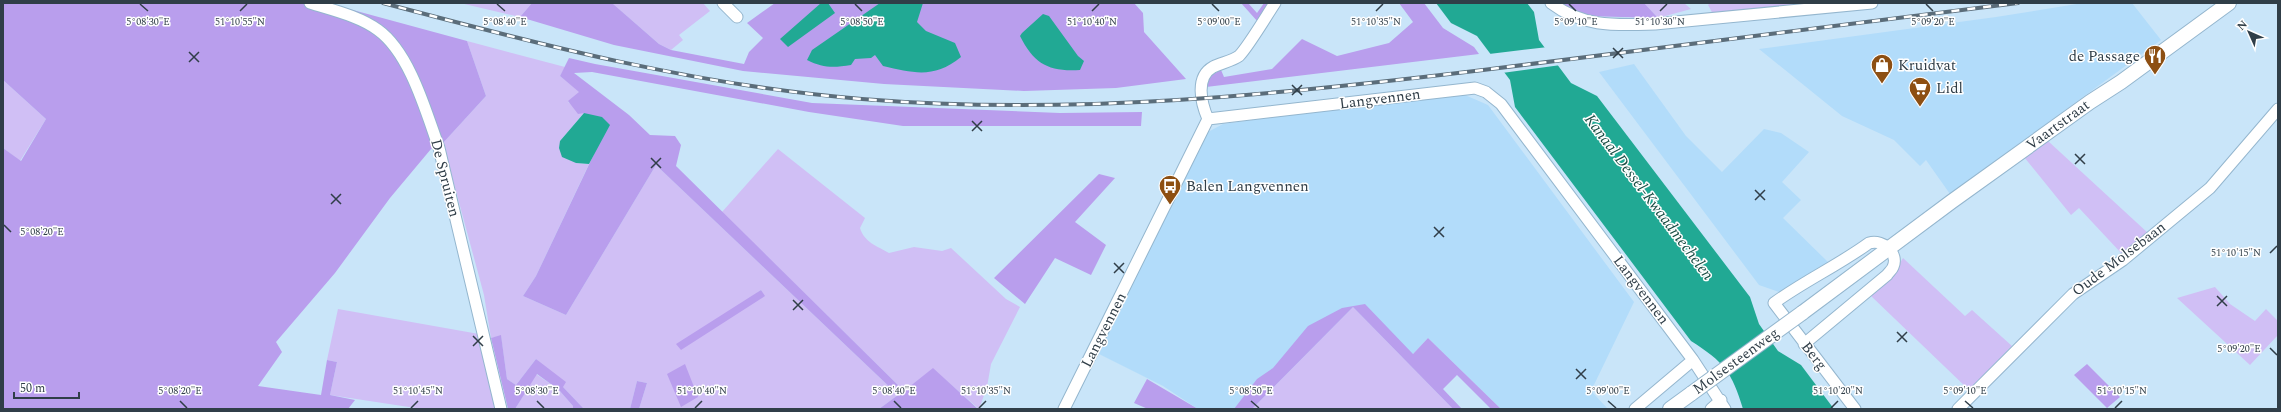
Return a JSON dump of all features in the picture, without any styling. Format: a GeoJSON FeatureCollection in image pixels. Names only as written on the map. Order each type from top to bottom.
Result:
{"type":"FeatureCollection","features":[{"type":"Feature","properties":{"kind":"main road","name":"Vaartstraat"},"geometry":{"type":"LineString","coordinates":[[1802,313],[1890,249],[1951,202],[2090,102],[2121,82],[2229,3]]}},
{"type":"Feature","properties":{"kind":"main road","name":"Molsesteenweg"},"geometry":{"type":"LineString","coordinates":[[1670,409],[1802,313]]}},
{"type":"Feature","properties":{"kind":"street","name":"De Spruiten"},"geometry":{"type":"LineString","coordinates":[[310,3],[358,19],[378,30],[394,46],[405,65],[426,110],[439,148],[501,409]]}},
{"type":"Feature","properties":{"kind":"street"},"geometry":{"type":"LineString","coordinates":[[723,3],[737,17]]}},
{"type":"Feature","properties":{"kind":"street"},"geometry":{"type":"LineString","coordinates":[[1208,119],[1203,107],[1201,83],[1203,75],[1212,67],[1238,56],[1275,3]]}},
{"type":"Feature","properties":{"kind":"street"},"geometry":{"type":"LineString","coordinates":[[1551,3],[1567,15],[1578,20],[1621,25],[1656,24],[1872,3]]}},
{"type":"Feature","properties":{"kind":"street","name":"Langvennen"},"geometry":{"type":"LineString","coordinates":[[1064,409],[1208,119],[1475,88],[1486,92],[1501,104],[1693,360],[1723,405]]}},
{"type":"Feature","properties":{"kind":"street","name":"Oude Molsebaan"},"geometry":{"type":"LineString","coordinates":[[1958,409],[2073,294],[2123,260],[2210,188],[2278,109]]}},
{"type":"Feature","properties":{"kind":"street","name":"Berg"},"geometry":{"type":"LineString","coordinates":[[1855,409],[1774,303],[1795,288],[1819,275],[1869,243],[1878,241],[1890,249]]}},
{"type":"Feature","properties":{"kind":"street"},"geometry":{"type":"LineString","coordinates":[[1804,344],[1887,275],[1893,267],[1894,259],[1890,249]]}},
{"type":"Feature","properties":{"kind":"street","name":"Molsesteenweg"},"geometry":{"type":"LineString","coordinates":[[1635,409],[1693,360]]}},
{"type":"Feature","properties":{"kind":"street","name":"Molsesteenweg"},"geometry":{"type":"LineString","coordinates":[[1710,409],[1723,405]]}},
{"type":"Feature","properties":{"kind":"shaded area"},"geometry":{"type":"Polygon","coordinates":[[[3,3],[327,3],[467,41],[486,96],[443,143],[431,149],[390,198],[335,273],[276,342],[282,352],[258,386],[321,395],[327,360],[337,362],[330,395],[355,400],[348,409],[3,409],[3,148],[21,161],[46,119],[3,80],[3,3]]]}},
{"type":"Feature","properties":{"kind":"shaded area"},"geometry":{"type":"Polygon","coordinates":[[[460,3],[532,3],[520,17],[460,3]]]}},
{"type":"Feature","properties":{"kind":"shaded area"},"geometry":{"type":"Polygon","coordinates":[[[532,3],[612,3],[659,44],[671,50],[744,64],[749,52],[763,38],[747,23],[775,3],[1134,3],[1143,13],[1144,32],[1186,79],[1116,88],[1024,91],[884,84],[743,71],[614,45],[520,17],[532,3]]]}},
{"type":"Feature","properties":{"kind":"shaded area"},"geometry":{"type":"Polygon","coordinates":[[[703,3],[710,11],[679,35],[683,40],[671,50],[659,44],[613,4],[703,3]]]}},
{"type":"Feature","properties":{"kind":"shaded area"},"geometry":{"type":"Polygon","coordinates":[[[1241,3],[1248,3],[1257,13],[1264,3],[1272,3],[1258,22],[1241,3]]]}},
{"type":"Feature","properties":{"kind":"shaded area"},"geometry":{"type":"Polygon","coordinates":[[[1399,3],[1424,3],[1443,28],[1474,47],[1479,54],[1206,87],[1209,76],[1221,70],[1224,77],[1272,69],[1302,39],[1337,56],[1389,43],[1413,22],[1399,3]]]}},
{"type":"Feature","properties":{"kind":"shaded area"},"geometry":{"type":"Polygon","coordinates":[[[1561,3],[1644,3],[1658,18],[1585,16],[1561,3]]]}},
{"type":"Feature","properties":{"kind":"shaded area"},"geometry":{"type":"Polygon","coordinates":[[[1644,3],[1684,3],[1691,9],[1658,18],[1644,3]]]}},
{"type":"Feature","properties":{"kind":"shaded area"},"geometry":{"type":"Polygon","coordinates":[[[1710,3],[1819,3],[1713,14],[1708,5],[1710,3]]]}},
{"type":"Feature","properties":{"kind":"shaded area"},"geometry":{"type":"Polygon","coordinates":[[[2083,3],[2132,3],[2161,40],[1950,194],[1926,160],[1920,166],[1894,140],[1842,116],[1759,49],[1996,17],[2083,3]]]}},
{"type":"Feature","properties":{"kind":"shaded area"},"geometry":{"type":"Polygon","coordinates":[[[467,41],[565,67],[560,76],[580,92],[568,102],[584,113],[560,141],[576,163],[589,164],[536,276],[523,296],[566,315],[656,165],[898,395],[879,409],[639,409],[647,383],[637,381],[630,409],[584,409],[536,359],[516,385],[507,379],[501,336],[491,338],[484,295],[443,143],[486,96],[467,41]],[[761,290],[681,349],[764,296],[761,290]]]}},
{"type":"Feature","properties":{"kind":"shaded area"},"geometry":{"type":"Polygon","coordinates":[[[569,58],[812,103],[1060,113],[1142,112],[1141,126],[903,126],[809,112],[592,72],[574,73],[629,115],[650,135],[675,136],[681,145],[676,166],[904,391],[933,368],[978,409],[879,409],[898,395],[656,165],[566,315],[523,296],[536,276],[594,154],[584,113],[578,114],[568,101],[579,92],[560,76],[569,58]]]}},
{"type":"Feature","properties":{"kind":"shaded area"},"geometry":{"type":"Polygon","coordinates":[[[1634,64],[1686,136],[1722,172],[1764,129],[1781,133],[1809,152],[1782,182],[1801,200],[1783,218],[1829,263],[1779,292],[1759,285],[1599,72],[1634,64]]]}},
{"type":"Feature","properties":{"kind":"shaded area"},"geometry":{"type":"Polygon","coordinates":[[[3,80],[46,119],[20,161],[3,148],[3,80]]]}},
{"type":"Feature","properties":{"kind":"shaded area"},"geometry":{"type":"Polygon","coordinates":[[[1440,95],[1465,95],[1488,105],[1634,302],[1591,391],[1608,409],[1501,409],[1428,338],[1408,359],[1353,307],[1252,409],[1198,409],[1163,386],[1097,353],[1197,147],[1208,132],[1223,124],[1440,95]]]}},
{"type":"Feature","properties":{"kind":"shaded area"},"geometry":{"type":"Polygon","coordinates":[[[2048,141],[2148,233],[2122,254],[2079,208],[2071,215],[2024,157],[2048,141]]]}},
{"type":"Feature","properties":{"kind":"shaded area"},"geometry":{"type":"Polygon","coordinates":[[[778,149],[865,218],[860,228],[865,237],[872,243],[889,253],[914,247],[942,251],[951,248],[1006,299],[1020,307],[991,364],[987,387],[979,409],[933,369],[904,391],[722,212],[778,149]]]}},
{"type":"Feature","properties":{"kind":"shaded area"},"geometry":{"type":"Polygon","coordinates":[[[1099,174],[1115,178],[1075,222],[1106,245],[1091,275],[1055,258],[1025,304],[994,278],[1099,174]]]}},
{"type":"Feature","properties":{"kind":"shaded area"},"geometry":{"type":"Polygon","coordinates":[[[1903,258],[1965,316],[1972,310],[2012,346],[1969,390],[1870,295],[1897,268],[1903,258]]]}},
{"type":"Feature","properties":{"kind":"shaded area"},"geometry":{"type":"Polygon","coordinates":[[[2215,287],[2230,304],[2255,321],[2266,309],[2278,321],[2278,335],[2250,365],[2177,298],[2215,287]]]}},
{"type":"Feature","properties":{"kind":"shaded area"},"geometry":{"type":"Polygon","coordinates":[[[761,290],[765,296],[681,350],[676,344],[761,290]]]}},
{"type":"Feature","properties":{"kind":"shaded area"},"geometry":{"type":"Polygon","coordinates":[[[1365,304],[1413,354],[1428,338],[1501,409],[1491,409],[1457,375],[1443,389],[1462,409],[1453,409],[1353,307],[1252,409],[1234,409],[1257,379],[1273,368],[1308,326],[1342,308],[1365,304]]]}},
{"type":"Feature","properties":{"kind":"shaded area"},"geometry":{"type":"Polygon","coordinates":[[[1353,307],[1453,409],[1252,409],[1353,307]]]}},
{"type":"Feature","properties":{"kind":"shaded area"},"geometry":{"type":"Polygon","coordinates":[[[338,309],[479,334],[497,409],[422,409],[330,395],[337,362],[327,360],[338,309]]]}},
{"type":"Feature","properties":{"kind":"shaded area"},"geometry":{"type":"Polygon","coordinates":[[[501,335],[507,379],[516,385],[536,359],[566,382],[563,387],[584,409],[573,409],[573,406],[559,390],[537,374],[515,409],[508,409],[491,338],[501,335]]]}},
{"type":"Feature","properties":{"kind":"shaded area"},"geometry":{"type":"Polygon","coordinates":[[[685,364],[698,397],[681,407],[667,374],[685,364]]]}},
{"type":"Feature","properties":{"kind":"shaded area"},"geometry":{"type":"Polygon","coordinates":[[[2087,364],[2120,397],[2107,408],[2074,375],[2087,364]]]}},
{"type":"Feature","properties":{"kind":"shaded area"},"geometry":{"type":"Polygon","coordinates":[[[536,374],[559,390],[573,406],[573,409],[515,409],[536,374]]]}},
{"type":"Feature","properties":{"kind":"shaded area"},"geometry":{"type":"Polygon","coordinates":[[[1147,379],[1198,409],[1148,409],[1134,403],[1147,379]]]}},
{"type":"Feature","properties":{"kind":"shaded area"},"geometry":{"type":"Polygon","coordinates":[[[637,381],[647,383],[639,409],[630,409],[637,381]]]}},
{"type":"Feature","properties":{"kind":"water"},"geometry":{"type":"Polygon","coordinates":[[[821,3],[828,3],[835,13],[788,47],[780,39],[821,3]]]}},
{"type":"Feature","properties":{"kind":"water"},"geometry":{"type":"Polygon","coordinates":[[[880,3],[923,3],[917,22],[926,31],[955,43],[961,57],[942,69],[924,72],[904,71],[883,66],[875,55],[871,58],[855,59],[851,65],[839,67],[818,65],[807,60],[812,50],[880,3]]]}},
{"type":"Feature","properties":{"kind":"water","name":"Kanaal Dessel-Kwaadmechelen"},"geometry":{"type":"Polygon","coordinates":[[[1436,3],[1527,3],[1534,12],[1539,40],[1571,83],[1597,96],[1750,297],[1759,324],[1778,351],[1801,365],[1834,409],[1743,409],[1735,386],[1725,369],[1712,355],[1691,341],[1515,107],[1510,80],[1477,36],[1451,23],[1436,3]]]}},
{"type":"Feature","properties":{"kind":"water"},"geometry":{"type":"Polygon","coordinates":[[[1043,14],[1049,16],[1078,56],[1084,61],[1080,70],[1051,68],[1037,60],[1025,46],[1020,36],[1043,14]]]}},
{"type":"Feature","properties":{"kind":"water"},"geometry":{"type":"Polygon","coordinates":[[[584,113],[602,117],[610,125],[589,164],[576,163],[562,157],[559,148],[560,141],[584,113]]]}},
{"type":"Feature","properties":{"kind":"pier"},"geometry":{"type":"Polygon","coordinates":[[[1548,47],[1561,65],[1502,73],[1489,54],[1548,47]]]}},
{"type":"Feature","properties":{"kind":"railway"},"geometry":{"type":"LineString","coordinates":[[383,3],[502,34],[621,62],[741,84],[801,93],[862,99],[940,104],[1018,105],[1096,104],[1251,95],[1483,70],[2018,3]]}},
{"type":"Feature","properties":{"kind":"place","name":"de Passage"},"geometry":{"type":"Point","coordinates":[2155,76]}},
{"type":"Feature","properties":{"kind":"place","name":"Kruidvat"},"geometry":{"type":"Point","coordinates":[1882,84]}},
{"type":"Feature","properties":{"kind":"place","name":"Lidl"},"geometry":{"type":"Point","coordinates":[1920,108]}},
{"type":"Feature","properties":{"kind":"place","name":"Balen Langvennen"},"geometry":{"type":"Point","coordinates":[1170,206]}}]}
